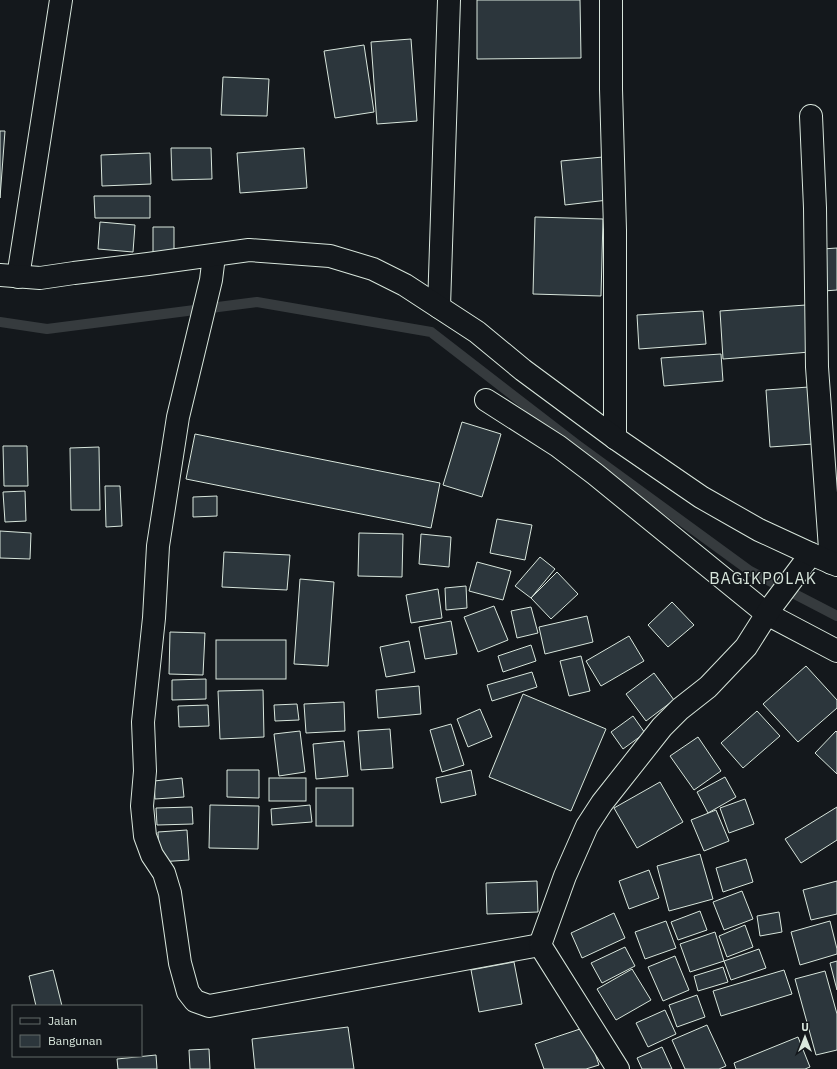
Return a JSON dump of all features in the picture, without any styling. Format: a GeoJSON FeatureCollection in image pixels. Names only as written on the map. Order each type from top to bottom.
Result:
{"type":"FeatureCollection","features":[{"type":"Feature","properties":{"kind":"street"},"geometry":{"type":"LineString","coordinates":[[61,0],[9,276],[40,278],[214,256],[249,250],[330,256],[373,269],[405,285],[477,332],[523,370],[615,438],[701,498],[759,530],[834,564],[817,367],[815,208],[811,116]]}},
{"type":"Feature","properties":{"kind":"street"},"geometry":{"type":"LineString","coordinates":[[439,307],[449,0]]}},
{"type":"Feature","properties":{"kind":"street"},"geometry":{"type":"LineString","coordinates":[[610,0],[610,90],[615,230],[615,438]]}},
{"type":"Feature","properties":{"kind":"street"},"geometry":{"type":"LineString","coordinates":[[214,256],[211,280],[178,417],[158,546],[154,618],[143,722],[145,771],[142,806],[145,836],[152,855],[164,873],[170,893],[180,963],[188,992],[195,1002],[209,1006],[540,945]]}},
{"type":"Feature","properties":{"kind":"street"},"geometry":{"type":"LineString","coordinates":[[486,400],[558,446],[770,610],[837,651]]}},
{"type":"Feature","properties":{"kind":"street"},"geometry":{"type":"LineString","coordinates":[[540,945],[565,876],[587,826],[602,803],[662,727],[680,709],[708,688],[746,647],[770,610],[811,554]]}},
{"type":"Feature","properties":{"kind":"street"},"geometry":{"type":"LineString","coordinates":[[540,945],[618,1069]]}},
{"type":"Feature","properties":{"kind":"building"},"geometry":{"type":"Polygon","coordinates":[[[477,0],[580,0],[581,58],[477,59],[477,0]]]}},
{"type":"Feature","properties":{"kind":"building"},"geometry":{"type":"Polygon","coordinates":[[[411,39],[417,121],[377,124],[371,42],[411,39]]]}},
{"type":"Feature","properties":{"kind":"building"},"geometry":{"type":"Polygon","coordinates":[[[364,45],[374,112],[335,118],[324,51],[364,45]]]}},
{"type":"Feature","properties":{"kind":"building"},"geometry":{"type":"Polygon","coordinates":[[[223,77],[269,79],[267,116],[221,115],[223,77]]]}},
{"type":"Feature","properties":{"kind":"building"},"geometry":{"type":"Polygon","coordinates":[[[0,131],[5,131],[0,198],[0,131]]]}},
{"type":"Feature","properties":{"kind":"building"},"geometry":{"type":"Polygon","coordinates":[[[171,148],[211,148],[212,179],[172,180],[171,148]]]}},
{"type":"Feature","properties":{"kind":"building"},"geometry":{"type":"Polygon","coordinates":[[[304,148],[307,188],[240,193],[237,153],[304,148]]]}},
{"type":"Feature","properties":{"kind":"building"},"geometry":{"type":"Polygon","coordinates":[[[150,153],[151,184],[102,186],[101,155],[150,153]]]}},
{"type":"Feature","properties":{"kind":"building"},"geometry":{"type":"Polygon","coordinates":[[[603,157],[608,200],[565,205],[561,161],[603,157]]]}},
{"type":"Feature","properties":{"kind":"building"},"geometry":{"type":"Polygon","coordinates":[[[94,196],[150,196],[150,218],[95,218],[94,196]]]}},
{"type":"Feature","properties":{"kind":"building"},"geometry":{"type":"Polygon","coordinates":[[[535,217],[603,219],[601,296],[533,294],[535,217]]]}},
{"type":"Feature","properties":{"kind":"building"},"geometry":{"type":"Polygon","coordinates":[[[100,222],[135,225],[133,252],[98,249],[100,222]]]}},
{"type":"Feature","properties":{"kind":"building"},"geometry":{"type":"Polygon","coordinates":[[[153,227],[174,227],[174,252],[153,253],[153,227]]]}},
{"type":"Feature","properties":{"kind":"building"},"geometry":{"type":"Polygon","coordinates":[[[837,248],[837,290],[824,291],[822,249],[837,248]]]}},
{"type":"Feature","properties":{"kind":"building"},"geometry":{"type":"Polygon","coordinates":[[[806,305],[810,352],[723,359],[720,311],[806,305]]]}},
{"type":"Feature","properties":{"kind":"building"},"geometry":{"type":"Polygon","coordinates":[[[703,311],[706,344],[639,349],[637,315],[703,311]]]}},
{"type":"Feature","properties":{"kind":"building"},"geometry":{"type":"Polygon","coordinates":[[[721,354],[723,381],[664,386],[661,358],[721,354]]]}},
{"type":"Feature","properties":{"kind":"building"},"geometry":{"type":"Polygon","coordinates":[[[809,387],[813,444],[770,447],[766,390],[809,387]]]}},
{"type":"Feature","properties":{"kind":"building"},"geometry":{"type":"Polygon","coordinates":[[[462,422],[501,434],[482,497],[443,485],[462,422]]]}},
{"type":"Feature","properties":{"kind":"building"},"geometry":{"type":"Polygon","coordinates":[[[195,434],[440,483],[431,528],[186,479],[195,434]]]}},
{"type":"Feature","properties":{"kind":"building"},"geometry":{"type":"Polygon","coordinates":[[[3,446],[27,446],[28,486],[4,486],[3,446]]]}},
{"type":"Feature","properties":{"kind":"building"},"geometry":{"type":"Polygon","coordinates":[[[99,447],[100,510],[71,510],[70,448],[99,447]]]}},
{"type":"Feature","properties":{"kind":"building"},"geometry":{"type":"Polygon","coordinates":[[[105,486],[120,486],[122,526],[106,527],[105,486]]]}},
{"type":"Feature","properties":{"kind":"building"},"geometry":{"type":"Polygon","coordinates":[[[25,491],[26,521],[5,522],[3,492],[25,491]]]}},
{"type":"Feature","properties":{"kind":"building"},"geometry":{"type":"Polygon","coordinates":[[[217,496],[217,516],[193,517],[193,497],[217,496]]]}},
{"type":"Feature","properties":{"kind":"building"},"geometry":{"type":"Polygon","coordinates":[[[497,519],[532,525],[525,560],[490,553],[497,519]]]}},
{"type":"Feature","properties":{"kind":"building"},"geometry":{"type":"Polygon","coordinates":[[[0,531],[31,533],[30,559],[0,558],[0,531]]]}},
{"type":"Feature","properties":{"kind":"building"},"geometry":{"type":"Polygon","coordinates":[[[359,533],[403,534],[402,577],[358,576],[359,533]]]}},
{"type":"Feature","properties":{"kind":"building"},"geometry":{"type":"Polygon","coordinates":[[[421,534],[451,537],[449,567],[419,564],[421,534]]]}},
{"type":"Feature","properties":{"kind":"building"},"geometry":{"type":"Polygon","coordinates":[[[224,552],[290,555],[287,590],[222,587],[224,552]]]}},
{"type":"Feature","properties":{"kind":"building"},"geometry":{"type":"Polygon","coordinates":[[[540,557],[555,569],[531,598],[515,586],[540,557]]]}},
{"type":"Feature","properties":{"kind":"building"},"geometry":{"type":"Polygon","coordinates":[[[477,562],[511,571],[503,600],[469,591],[477,562]]]}},
{"type":"Feature","properties":{"kind":"building"},"geometry":{"type":"Polygon","coordinates":[[[557,572],[578,594],[551,619],[531,598],[557,572]]]}},
{"type":"Feature","properties":{"kind":"building"},"geometry":{"type":"Polygon","coordinates":[[[300,579],[334,582],[328,666],[294,664],[300,579]]]}},
{"type":"Feature","properties":{"kind":"building"},"geometry":{"type":"Polygon","coordinates":[[[466,586],[467,608],[446,610],[445,588],[466,586]]]}},
{"type":"Feature","properties":{"kind":"building"},"geometry":{"type":"Polygon","coordinates":[[[438,589],[442,618],[411,623],[406,595],[438,589]]]}},
{"type":"Feature","properties":{"kind":"building"},"geometry":{"type":"Polygon","coordinates":[[[672,602],[694,625],[668,647],[648,625],[672,602]]]}},
{"type":"Feature","properties":{"kind":"building"},"geometry":{"type":"Polygon","coordinates":[[[494,606],[508,640],[478,652],[464,617],[494,606]]]}},
{"type":"Feature","properties":{"kind":"building"},"geometry":{"type":"Polygon","coordinates":[[[531,607],[538,633],[517,638],[511,611],[531,607]]]}},
{"type":"Feature","properties":{"kind":"building"},"geometry":{"type":"Polygon","coordinates":[[[587,616],[593,642],[545,654],[539,627],[587,616]]]}},
{"type":"Feature","properties":{"kind":"building"},"geometry":{"type":"Polygon","coordinates":[[[451,621],[457,654],[425,659],[419,627],[451,621]]]}},
{"type":"Feature","properties":{"kind":"building"},"geometry":{"type":"Polygon","coordinates":[[[170,632],[205,633],[203,675],[169,674],[170,632]]]}},
{"type":"Feature","properties":{"kind":"building"},"geometry":{"type":"Polygon","coordinates":[[[629,636],[644,661],[601,686],[586,661],[629,636]]]}},
{"type":"Feature","properties":{"kind":"building"},"geometry":{"type":"Polygon","coordinates":[[[216,640],[286,640],[286,679],[216,679],[216,640]]]}},
{"type":"Feature","properties":{"kind":"building"},"geometry":{"type":"Polygon","coordinates":[[[409,641],[415,672],[386,677],[380,647],[409,641]]]}},
{"type":"Feature","properties":{"kind":"building"},"geometry":{"type":"Polygon","coordinates":[[[531,645],[536,661],[503,672],[498,656],[531,645]]]}},
{"type":"Feature","properties":{"kind":"building"},"geometry":{"type":"Polygon","coordinates":[[[581,656],[590,691],[569,696],[560,661],[581,656]]]}},
{"type":"Feature","properties":{"kind":"building"},"geometry":{"type":"Polygon","coordinates":[[[806,666],[837,700],[837,708],[798,742],[763,704],[806,666]]]}},
{"type":"Feature","properties":{"kind":"building"},"geometry":{"type":"Polygon","coordinates":[[[532,672],[537,687],[492,701],[487,685],[532,672]]]}},
{"type":"Feature","properties":{"kind":"building"},"geometry":{"type":"Polygon","coordinates":[[[654,673],[674,700],[646,721],[626,694],[654,673]]]}},
{"type":"Feature","properties":{"kind":"building"},"geometry":{"type":"Polygon","coordinates":[[[206,679],[206,699],[172,700],[172,680],[206,679]]]}},
{"type":"Feature","properties":{"kind":"building"},"geometry":{"type":"Polygon","coordinates":[[[419,686],[421,714],[378,718],[376,690],[419,686]]]}},
{"type":"Feature","properties":{"kind":"building"},"geometry":{"type":"Polygon","coordinates":[[[263,690],[264,737],[220,739],[218,691],[263,690]]]}},
{"type":"Feature","properties":{"kind":"building"},"geometry":{"type":"Polygon","coordinates":[[[523,694],[606,729],[571,811],[489,777],[523,694]]]}},
{"type":"Feature","properties":{"kind":"building"},"geometry":{"type":"Polygon","coordinates":[[[344,702],[345,731],[306,733],[304,704],[344,702]]]}},
{"type":"Feature","properties":{"kind":"building"},"geometry":{"type":"Polygon","coordinates":[[[297,704],[299,720],[275,721],[274,705],[297,704]]]}},
{"type":"Feature","properties":{"kind":"building"},"geometry":{"type":"Polygon","coordinates":[[[208,705],[209,726],[179,727],[178,706],[208,705]]]}},
{"type":"Feature","properties":{"kind":"building"},"geometry":{"type":"Polygon","coordinates":[[[480,709],[492,737],[468,747],[457,719],[480,709]]]}},
{"type":"Feature","properties":{"kind":"building"},"geometry":{"type":"Polygon","coordinates":[[[757,711],[780,736],[743,768],[721,743],[757,711]]]}},
{"type":"Feature","properties":{"kind":"building"},"geometry":{"type":"Polygon","coordinates":[[[633,716],[645,733],[623,749],[611,732],[633,716]]]}},
{"type":"Feature","properties":{"kind":"building"},"geometry":{"type":"Polygon","coordinates":[[[451,724],[464,765],[442,772],[430,730],[451,724]]]}},
{"type":"Feature","properties":{"kind":"building"},"geometry":{"type":"Polygon","coordinates":[[[390,729],[393,768],[361,770],[358,731],[390,729]]]}},
{"type":"Feature","properties":{"kind":"building"},"geometry":{"type":"Polygon","coordinates":[[[300,731],[305,772],[279,776],[274,734],[300,731]]]}},
{"type":"Feature","properties":{"kind":"building"},"geometry":{"type":"Polygon","coordinates":[[[836,731],[837,732],[837,774],[815,753],[836,731]]]}},
{"type":"Feature","properties":{"kind":"building"},"geometry":{"type":"Polygon","coordinates":[[[698,737],[721,771],[694,790],[670,756],[698,737]]]}},
{"type":"Feature","properties":{"kind":"building"},"geometry":{"type":"Polygon","coordinates":[[[344,741],[348,776],[316,779],[313,744],[344,741]]]}},
{"type":"Feature","properties":{"kind":"building"},"geometry":{"type":"Polygon","coordinates":[[[227,770],[259,770],[259,798],[227,797],[227,770]]]}},
{"type":"Feature","properties":{"kind":"building"},"geometry":{"type":"Polygon","coordinates":[[[471,770],[476,795],[441,803],[436,778],[471,770]]]}},
{"type":"Feature","properties":{"kind":"building"},"geometry":{"type":"Polygon","coordinates":[[[725,777],[736,797],[708,813],[697,792],[725,777]]]}},
{"type":"Feature","properties":{"kind":"building"},"geometry":{"type":"Polygon","coordinates":[[[182,778],[184,797],[155,799],[154,781],[182,778]]]}},
{"type":"Feature","properties":{"kind":"building"},"geometry":{"type":"Polygon","coordinates":[[[269,778],[306,778],[306,801],[269,801],[269,778]]]}},
{"type":"Feature","properties":{"kind":"building"},"geometry":{"type":"Polygon","coordinates":[[[660,782],[683,822],[637,848],[614,808],[660,782]]]}},
{"type":"Feature","properties":{"kind":"building"},"geometry":{"type":"Polygon","coordinates":[[[316,788],[353,788],[353,826],[316,826],[316,788]]]}},
{"type":"Feature","properties":{"kind":"building"},"geometry":{"type":"Polygon","coordinates":[[[745,799],[754,824],[729,833],[720,808],[745,799]]]}},
{"type":"Feature","properties":{"kind":"building"},"geometry":{"type":"Polygon","coordinates":[[[210,805],[259,806],[258,849],[209,848],[210,805]]]}},
{"type":"Feature","properties":{"kind":"building"},"geometry":{"type":"Polygon","coordinates":[[[310,805],[312,822],[272,825],[271,809],[310,805]]]}},
{"type":"Feature","properties":{"kind":"building"},"geometry":{"type":"Polygon","coordinates":[[[192,807],[193,824],[157,825],[156,808],[192,807]]]}},
{"type":"Feature","properties":{"kind":"building"},"geometry":{"type":"Polygon","coordinates":[[[837,807],[837,840],[801,863],[785,839],[837,807]]]}},
{"type":"Feature","properties":{"kind":"building"},"geometry":{"type":"Polygon","coordinates":[[[716,810],[729,841],[704,851],[691,820],[716,810]]]}},
{"type":"Feature","properties":{"kind":"building"},"geometry":{"type":"Polygon","coordinates":[[[187,830],[189,860],[159,862],[158,832],[187,830]]]}},
{"type":"Feature","properties":{"kind":"building"},"geometry":{"type":"Polygon","coordinates":[[[700,854],[713,899],[669,911],[657,866],[700,854]]]}},
{"type":"Feature","properties":{"kind":"building"},"geometry":{"type":"Polygon","coordinates":[[[746,859],[753,882],[723,892],[716,868],[746,859]]]}},
{"type":"Feature","properties":{"kind":"building"},"geometry":{"type":"Polygon","coordinates":[[[649,870],[659,898],[629,909],[619,881],[649,870]]]}},
{"type":"Feature","properties":{"kind":"building"},"geometry":{"type":"Polygon","coordinates":[[[537,881],[538,912],[487,914],[486,883],[537,881]]]}},
{"type":"Feature","properties":{"kind":"building"},"geometry":{"type":"Polygon","coordinates":[[[837,881],[837,914],[811,920],[803,890],[837,881]]]}},
{"type":"Feature","properties":{"kind":"building"},"geometry":{"type":"Polygon","coordinates":[[[742,891],[753,919],[724,930],[713,902],[742,891]]]}},
{"type":"Feature","properties":{"kind":"building"},"geometry":{"type":"Polygon","coordinates":[[[700,911],[707,930],[678,940],[671,922],[700,911]]]}},
{"type":"Feature","properties":{"kind":"building"},"geometry":{"type":"Polygon","coordinates":[[[779,912],[782,932],[760,936],[757,916],[779,912]]]}},
{"type":"Feature","properties":{"kind":"building"},"geometry":{"type":"Polygon","coordinates":[[[614,913],[625,938],[582,958],[571,933],[614,913]]]}},
{"type":"Feature","properties":{"kind":"building"},"geometry":{"type":"Polygon","coordinates":[[[666,921],[676,948],[645,959],[635,932],[666,921]]]}},
{"type":"Feature","properties":{"kind":"building"},"geometry":{"type":"Polygon","coordinates":[[[830,921],[837,954],[800,965],[791,932],[830,921]]]}},
{"type":"Feature","properties":{"kind":"building"},"geometry":{"type":"Polygon","coordinates":[[[745,925],[753,947],[727,957],[719,936],[745,925]]]}},
{"type":"Feature","properties":{"kind":"building"},"geometry":{"type":"Polygon","coordinates":[[[715,932],[724,961],[690,972],[680,944],[715,932]]]}},
{"type":"Feature","properties":{"kind":"building"},"geometry":{"type":"Polygon","coordinates":[[[625,947],[635,966],[602,983],[591,963],[625,947]]]}},
{"type":"Feature","properties":{"kind":"building"},"geometry":{"type":"Polygon","coordinates":[[[759,949],[766,968],[731,980],[724,961],[759,949]]]}},
{"type":"Feature","properties":{"kind":"building"},"geometry":{"type":"Polygon","coordinates":[[[675,956],[689,990],[663,1001],[648,967],[675,956]]]}},
{"type":"Feature","properties":{"kind":"building"},"geometry":{"type":"Polygon","coordinates":[[[837,961],[837,990],[830,963],[837,961]]]}},
{"type":"Feature","properties":{"kind":"building"},"geometry":{"type":"Polygon","coordinates":[[[514,962],[522,1004],[479,1012],[471,970],[514,962]]]}},
{"type":"Feature","properties":{"kind":"building"},"geometry":{"type":"Polygon","coordinates":[[[723,967],[728,982],[698,991],[694,976],[723,967]]]}},
{"type":"Feature","properties":{"kind":"building"},"geometry":{"type":"Polygon","coordinates":[[[632,969],[651,1000],[616,1020],[597,989],[632,969]]]}},
{"type":"Feature","properties":{"kind":"building"},"geometry":{"type":"Polygon","coordinates":[[[53,970],[62,1005],[36,1005],[29,976],[53,970]]]}},
{"type":"Feature","properties":{"kind":"building"},"geometry":{"type":"Polygon","coordinates":[[[784,970],[792,994],[721,1016],[713,991],[784,970]]]}},
{"type":"Feature","properties":{"kind":"building"},"geometry":{"type":"Polygon","coordinates":[[[825,971],[837,1014],[837,1050],[816,1055],[795,979],[825,971]]]}},
{"type":"Feature","properties":{"kind":"building"},"geometry":{"type":"Polygon","coordinates":[[[697,995],[705,1017],[677,1027],[669,1005],[697,995]]]}},
{"type":"Feature","properties":{"kind":"building"},"geometry":{"type":"Polygon","coordinates":[[[665,1010],[676,1034],[648,1047],[636,1023],[665,1010]]]}},
{"type":"Feature","properties":{"kind":"building"},"geometry":{"type":"Polygon","coordinates":[[[707,1025],[726,1066],[719,1069],[685,1069],[672,1040],[707,1025]]]}},
{"type":"Feature","properties":{"kind":"building"},"geometry":{"type":"Polygon","coordinates":[[[348,1027],[354,1069],[255,1069],[252,1039],[348,1027]]]}},
{"type":"Feature","properties":{"kind":"building"},"geometry":{"type":"Polygon","coordinates":[[[586,1027],[599,1065],[586,1069],[544,1069],[535,1044],[586,1027]]]}},
{"type":"Feature","properties":{"kind":"building"},"geometry":{"type":"Polygon","coordinates":[[[798,1037],[810,1067],[805,1069],[736,1069],[734,1063],[798,1037]]]}},
{"type":"Feature","properties":{"kind":"building"},"geometry":{"type":"Polygon","coordinates":[[[662,1047],[672,1069],[642,1069],[637,1058],[662,1047]]]}},
{"type":"Feature","properties":{"kind":"building"},"geometry":{"type":"Polygon","coordinates":[[[209,1049],[210,1069],[190,1069],[189,1050],[209,1049]]]}},
{"type":"Feature","properties":{"kind":"building"},"geometry":{"type":"Polygon","coordinates":[[[156,1055],[157,1069],[118,1069],[117,1059],[156,1055]]]}},
{"type":"Feature","properties":{"kind":"waterway"},"geometry":{"type":"LineString","coordinates":[[0,322],[47,329],[257,302],[431,332],[576,444],[750,571],[837,616]]}},
{"type":"Feature","properties":{"kind":"district","name":"BAGIKPOLAK"},"geometry":{"type":"Point","coordinates":[763,578]}}]}
